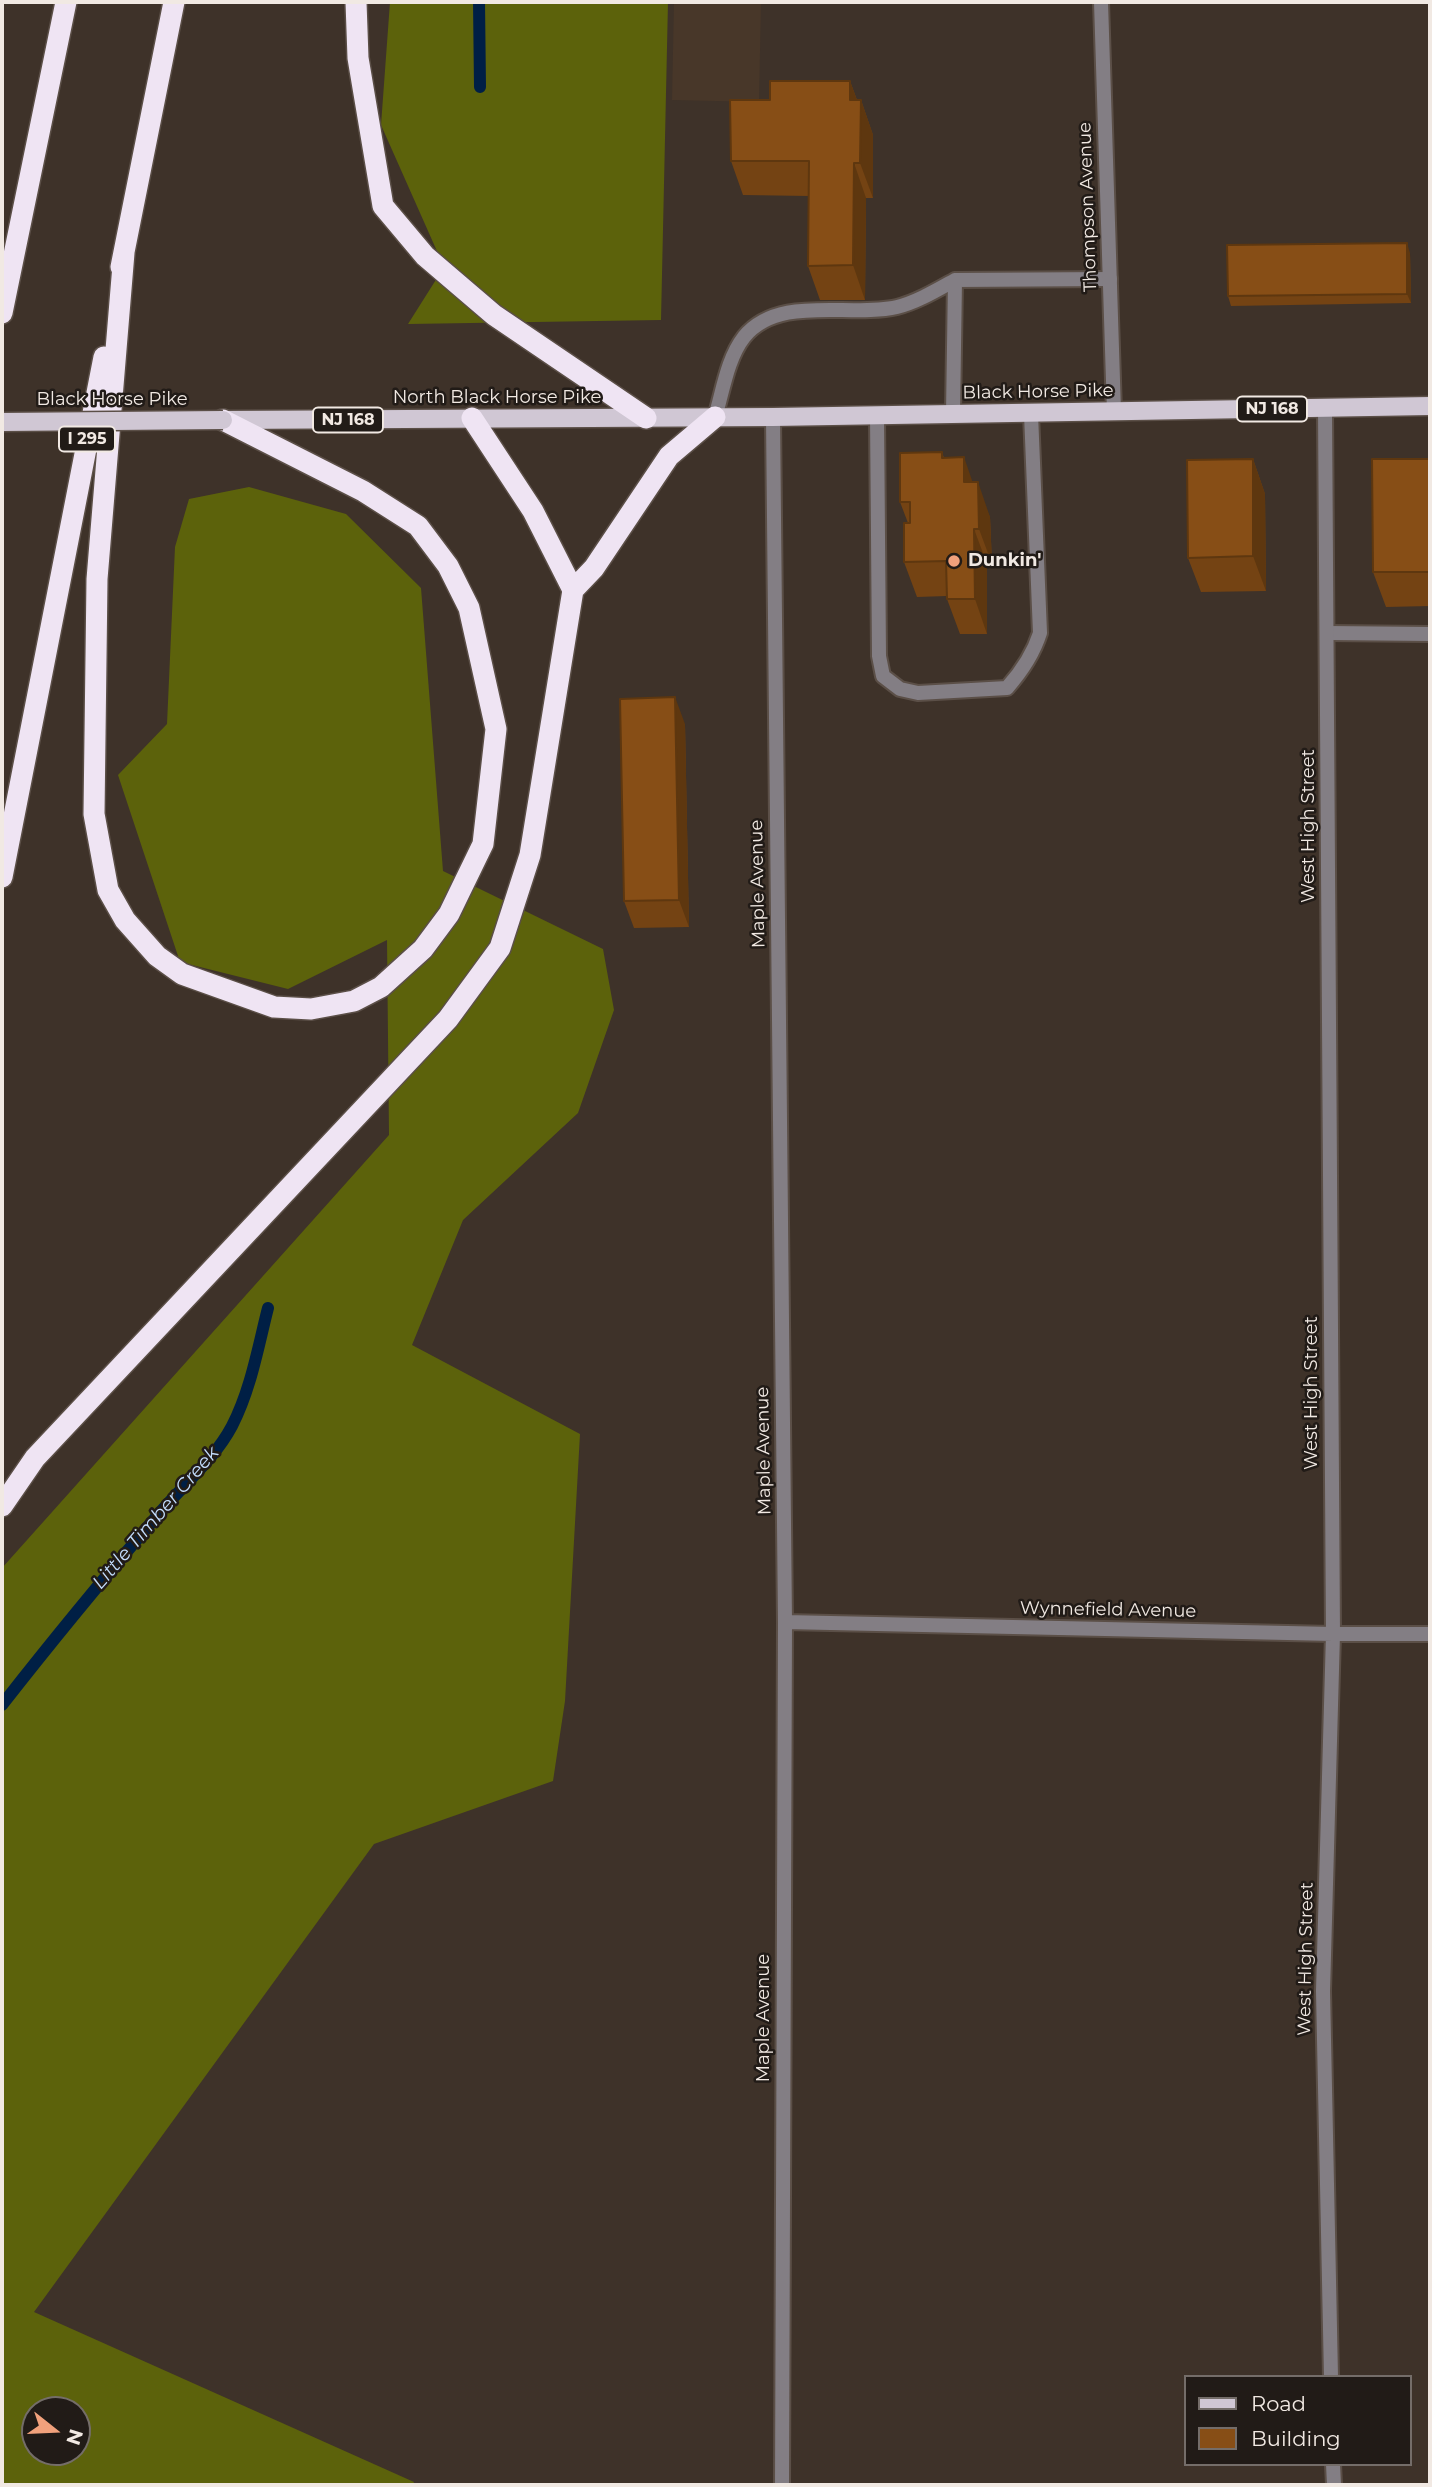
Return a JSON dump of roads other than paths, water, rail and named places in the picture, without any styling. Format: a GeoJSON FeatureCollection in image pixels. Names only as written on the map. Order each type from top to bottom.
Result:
{"type":"FeatureCollection","features":[{"type":"Feature","properties":{"kind":"highway"},"geometry":{"type":"LineString","coordinates":[[2,313],[66,2]]}},
{"type":"Feature","properties":{"kind":"highway","name":"I 295"},"geometry":{"type":"LineString","coordinates":[[2,877],[174,2]]}},
{"type":"Feature","properties":{"kind":"highway"},"geometry":{"type":"LineString","coordinates":[[356,2],[358,58],[383,206],[425,256],[494,315],[646,418]]}},
{"type":"Feature","properties":{"kind":"highway"},"geometry":{"type":"LineString","coordinates":[[124,253],[97,579],[94,814],[108,890],[125,920],[157,956],[182,974],[274,1007],[311,1009],[354,1001],[381,987],[423,949],[449,914],[483,844],[496,729],[469,608],[448,566],[418,526],[363,491],[223,420]]}},
{"type":"Feature","properties":{"kind":"highway"},"geometry":{"type":"LineString","coordinates":[[2,1506],[35,1458],[448,1019],[500,948],[530,855],[573,590],[594,568],[669,456],[715,417]]}},
{"type":"Feature","properties":{"kind":"highway"},"geometry":{"type":"LineString","coordinates":[[472,418],[533,511],[573,590]]}},
{"type":"Feature","properties":{"kind":"main road","name":"Black Horse Pike"},"geometry":{"type":"LineString","coordinates":[[646,418],[1430,406]]}},
{"type":"Feature","properties":{"kind":"main road","name":"North Black Horse Pike"},"geometry":{"type":"LineString","coordinates":[[223,420],[646,418]]}},
{"type":"Feature","properties":{"kind":"main road","name":"Black Horse Pike"},"geometry":{"type":"LineString","coordinates":[[2,422],[223,420]]}},
{"type":"Feature","properties":{"kind":"street","name":"Thompson Avenue"},"geometry":{"type":"LineString","coordinates":[[1101,2],[1114,412]]}},
{"type":"Feature","properties":{"kind":"street"},"geometry":{"type":"LineString","coordinates":[[715,417],[731,360],[744,337],[760,323],[777,314],[797,311],[872,311],[899,306],[955,279],[1110,279]]}},
{"type":"Feature","properties":{"kind":"street"},"geometry":{"type":"LineString","coordinates":[[953,414],[955,279]]}},
{"type":"Feature","properties":{"kind":"street","name":"West High Street"},"geometry":{"type":"LineString","coordinates":[[1325,408],[1333,1634],[1323,1991],[1331,2375]]}},
{"type":"Feature","properties":{"kind":"street"},"geometry":{"type":"LineString","coordinates":[[877,415],[879,656],[883,676],[900,689],[918,692],[1007,688],[1035,650],[1040,633],[1031,414]]}},
{"type":"Feature","properties":{"kind":"street","name":"Maple Avenue"},"geometry":{"type":"LineString","coordinates":[[773,417],[785,1622],[782,2485]]}},
{"type":"Feature","properties":{"kind":"street"},"geometry":{"type":"LineString","coordinates":[[1327,634],[1430,634]]}},
{"type":"Feature","properties":{"kind":"street","name":"Wynnefield Avenue"},"geometry":{"type":"LineString","coordinates":[[785,1622],[1430,1634]]}},
{"type":"Feature","properties":{"kind":"street"},"geometry":{"type":"LineString","coordinates":[[1333,2466],[1334,2485]]}},
{"type":"Feature","properties":{"kind":"waterway","name":"Little Timber Creek"},"geometry":{"type":"LineString","coordinates":[[479,2],[480,87]]}},
{"type":"Feature","properties":{"kind":"waterway","name":"Little Timber Creek"},"geometry":{"type":"LineString","coordinates":[[2,1705],[117,1563],[225,1438],[244,1397],[268,1308]]}},
{"type":"Feature","properties":{"kind":"place","name":"Dunkin'"},"geometry":{"type":"Point","coordinates":[954,561]}}]}
